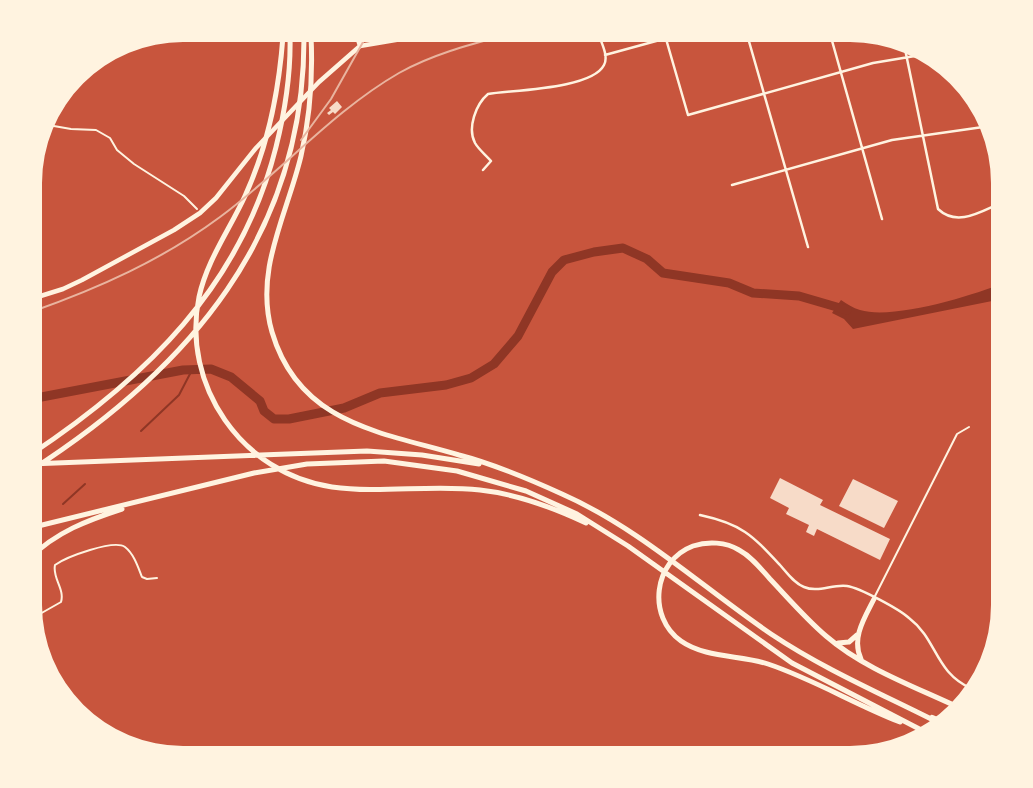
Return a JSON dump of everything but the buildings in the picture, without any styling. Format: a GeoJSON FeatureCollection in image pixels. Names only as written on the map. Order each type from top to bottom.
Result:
{"type":"FeatureCollection","features":[{"type":"Feature","properties":{"kind":"highway"},"geometry":{"type":"LineString","coordinates":[[282,42],[277,86],[256,171],[203,282],[197,309],[196,338],[200,366],[205,384],[223,419],[255,453],[298,478],[342,488],[455,488],[496,492],[536,502],[611,535]]}},
{"type":"Feature","properties":{"kind":"highway"},"geometry":{"type":"LineString","coordinates":[[42,447],[92,412],[160,352],[204,300],[245,232],[272,163],[288,78],[290,42]]}},
{"type":"Feature","properties":{"kind":"highway"},"geometry":{"type":"LineString","coordinates":[[42,463],[122,406],[172,360],[231,286],[269,214],[292,140],[304,42]]}},
{"type":"Feature","properties":{"kind":"highway"},"geometry":{"type":"LineString","coordinates":[[311,42],[311,89],[305,135],[269,263],[267,303],[277,347],[295,378],[320,404],[360,427],[461,455],[552,489],[600,513],[643,540],[784,642],[822,665],[933,719]]}},
{"type":"Feature","properties":{"kind":"highway"},"geometry":{"type":"LineString","coordinates":[[42,463],[367,451],[422,454],[489,466]]}},
{"type":"Feature","properties":{"kind":"highway"},"geometry":{"type":"LineString","coordinates":[[42,524],[267,470],[307,464],[349,461],[403,463],[457,471],[510,485],[559,505],[611,535],[792,663],[917,728]]}},
{"type":"Feature","properties":{"kind":"highway"},"geometry":{"type":"LineString","coordinates":[[42,548],[80,524],[165,495]]}},
{"type":"Feature","properties":{"kind":"highway"},"geometry":{"type":"LineString","coordinates":[[916,729],[768,664],[691,647],[671,632],[663,620],[659,586],[666,569],[681,552],[700,544],[722,543],[745,553],[831,640],[863,662],[951,704]]}},
{"type":"Feature","properties":{"kind":"highway"},"geometry":{"type":"LineString","coordinates":[[863,662],[857,650],[859,633],[874,598]]}},
{"type":"Feature","properties":{"kind":"highway"},"geometry":{"type":"LineString","coordinates":[[831,640],[846,643],[859,633]]}},
{"type":"Feature","properties":{"kind":"main road"},"geometry":{"type":"LineString","coordinates":[[359,42],[360,46]]}},
{"type":"Feature","properties":{"kind":"main road"},"geometry":{"type":"LineString","coordinates":[[42,296],[82,280],[200,213],[216,198],[256,148],[320,82],[360,46],[383,42]]}},
{"type":"Feature","properties":{"kind":"street"},"geometry":{"type":"LineString","coordinates":[[360,46],[362,42]]}},
{"type":"Feature","properties":{"kind":"street"},"geometry":{"type":"LineString","coordinates":[[484,170],[491,161],[473,140],[473,126],[480,100],[488,94],[559,88],[600,70],[605,63],[601,42]]}},
{"type":"Feature","properties":{"kind":"street"},"geometry":{"type":"LineString","coordinates":[[605,55],[652,42]]}},
{"type":"Feature","properties":{"kind":"street"},"geometry":{"type":"LineString","coordinates":[[667,42],[688,115],[873,63],[911,56]]}},
{"type":"Feature","properties":{"kind":"street"},"geometry":{"type":"LineString","coordinates":[[749,42],[808,247]]}},
{"type":"Feature","properties":{"kind":"street"},"geometry":{"type":"LineString","coordinates":[[832,42],[882,219]]}},
{"type":"Feature","properties":{"kind":"street"},"geometry":{"type":"LineString","coordinates":[[906,54],[937,205],[941,212],[966,218],[991,207]]}},
{"type":"Feature","properties":{"kind":"street"},"geometry":{"type":"LineString","coordinates":[[732,185],[862,148],[924,134],[979,128]]}},
{"type":"Feature","properties":{"kind":"street"},"geometry":{"type":"LineString","coordinates":[[700,515],[722,519],[746,531],[802,586],[817,589],[850,587],[913,621],[923,632],[947,672],[966,686]]}},
{"type":"Feature","properties":{"kind":"lane"},"geometry":{"type":"LineString","coordinates":[[874,598],[957,434],[970,426]]}},
{"type":"Feature","properties":{"kind":"lane"},"geometry":{"type":"LineString","coordinates":[[42,613],[61,602],[63,597],[54,571],[55,565],[110,544],[125,547],[132,554],[142,577],[157,578]]}},
{"type":"Feature","properties":{"kind":"path"},"geometry":{"type":"LineString","coordinates":[[54,126],[96,130],[110,138],[126,158],[184,195],[200,213]]}},
{"type":"Feature","properties":{"kind":"shaded area"},"geometry":{"type":"Polygon","coordinates":[[[991,287],[991,301],[853,329],[844,319],[832,313],[841,300],[860,310],[892,312],[991,287]]]}},
{"type":"Feature","properties":{"kind":"waterway"},"geometry":{"type":"LineString","coordinates":[[42,397],[183,370],[211,369],[231,377],[260,401],[264,411],[274,419],[289,419],[344,408],[380,393],[446,385],[471,378],[494,364],[518,336],[552,272],[564,260],[623,248],[647,259],[663,273],[729,283],[753,293],[799,296],[847,310]]}},
{"type":"Feature","properties":{"kind":"waterway"},"geometry":{"type":"LineString","coordinates":[[141,431],[179,395],[192,370]]}},
{"type":"Feature","properties":{"kind":"waterway"},"geometry":{"type":"LineString","coordinates":[[63,504],[85,484]]}},
{"type":"Feature","properties":{"kind":"railway"},"geometry":{"type":"LineString","coordinates":[[301,140],[331,99],[363,42]]}},
{"type":"Feature","properties":{"kind":"railway"},"geometry":{"type":"LineString","coordinates":[[42,308],[129,272],[176,247],[220,217],[329,123],[375,88],[412,66],[481,42]]}}]}
